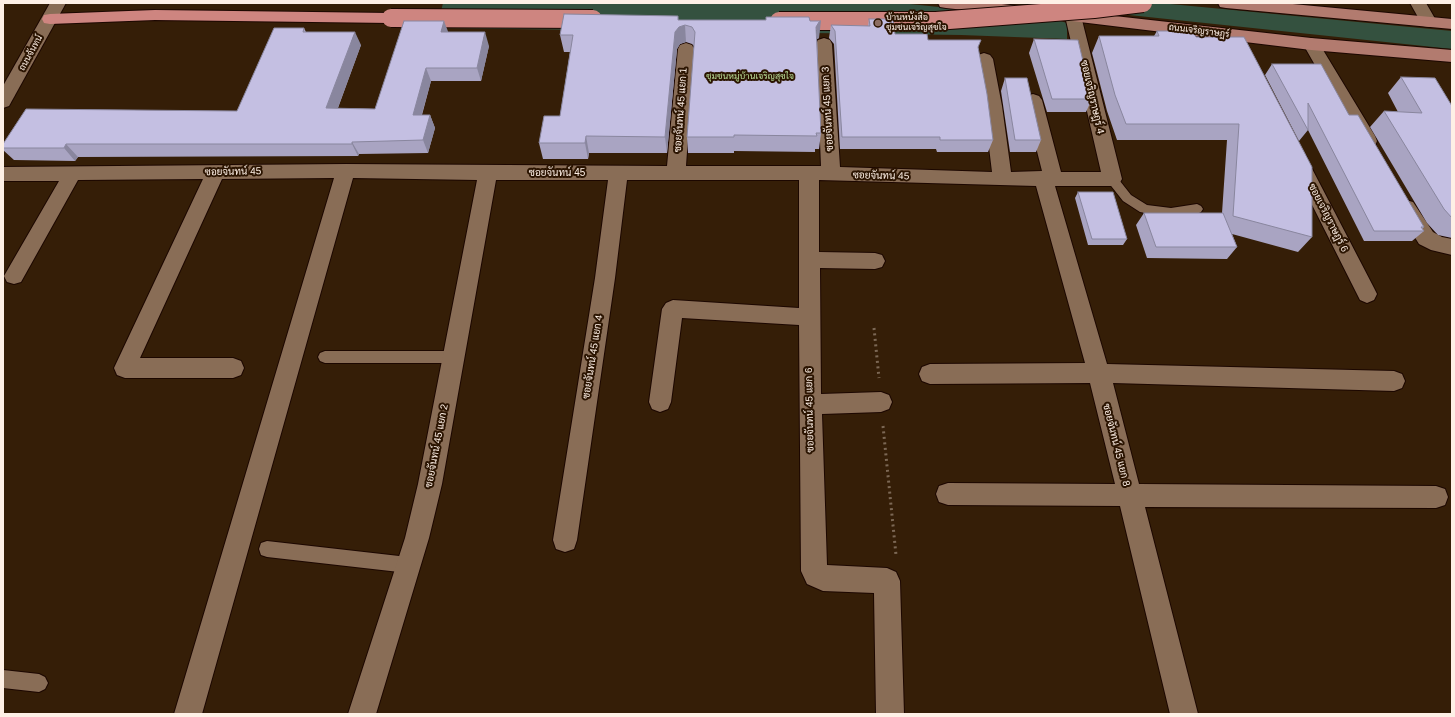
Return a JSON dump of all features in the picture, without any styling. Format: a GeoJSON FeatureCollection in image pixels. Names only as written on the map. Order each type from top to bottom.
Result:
{"type":"FeatureCollection","features":[{"type":"Feature","properties":{"kind":"highway"},"geometry":{"type":"LineString","coordinates":[[762,20],[936,21],[1094,9],[1143,3]]}},
{"type":"Feature","properties":{"kind":"highway"},"geometry":{"type":"LineString","coordinates":[[50,19],[155,15],[604,20]]}},
{"type":"Feature","properties":{"kind":"main road","name":"ถนนเจริญราษฎร์"},"geometry":{"type":"LineString","coordinates":[[946,3],[1073,16],[1311,44],[1452,56]]}},
{"type":"Feature","properties":{"kind":"main road"},"geometry":{"type":"LineString","coordinates":[[1226,3],[1452,24]]}},
{"type":"Feature","properties":{"kind":"street","name":"ถนนจันทน์"},"geometry":{"type":"LineString","coordinates":[[3,102],[58,3]]}},
{"type":"Feature","properties":{"kind":"street"},"geometry":{"type":"LineString","coordinates":[[1418,3],[1430,22]]}},
{"type":"Feature","properties":{"kind":"street","name":"ซอยเจริญราษฎร์ 4"},"geometry":{"type":"LineString","coordinates":[[1073,16],[1112,178]]}},
{"type":"Feature","properties":{"kind":"street"},"geometry":{"type":"LineString","coordinates":[[1234,35],[1244,55]]}},
{"type":"Feature","properties":{"kind":"street","name":"ซอยจันทน์ 45 แยก 3"},"geometry":{"type":"LineString","coordinates":[[824,44],[831,174]]}},
{"type":"Feature","properties":{"kind":"street"},"geometry":{"type":"LineString","coordinates":[[1311,44],[1375,153]]}},
{"type":"Feature","properties":{"kind":"street","name":"ซอยจันทน์ 45 แยก 1"},"geometry":{"type":"LineString","coordinates":[[676,172],[686,49]]}},
{"type":"Feature","properties":{"kind":"street"},"geometry":{"type":"LineString","coordinates":[[984,59],[993,106],[1002,179]]}},
{"type":"Feature","properties":{"kind":"street","name":"ซอยจันทน์ 45 แยก 8"},"geometry":{"type":"LineString","coordinates":[[1033,100],[1048,178],[1099,373],[1128,495],[1184,714]]}},
{"type":"Feature","properties":{"kind":"street","name":"ซอยเจริญราษฎร์ 6"},"geometry":{"type":"LineString","coordinates":[[1291,147],[1366,294]]}},
{"type":"Feature","properties":{"kind":"street"},"geometry":{"type":"LineString","coordinates":[[188,714],[346,170]]}},
{"type":"Feature","properties":{"kind":"street","name":"ซอยจันทน์ 45"},"geometry":{"type":"LineString","coordinates":[[3,174],[346,170],[488,173],[809,173],[1002,179],[1112,178]]}},
{"type":"Feature","properties":{"kind":"street"},"geometry":{"type":"LineString","coordinates":[[216,172],[125,368],[233,368]]}},
{"type":"Feature","properties":{"kind":"street","name":"ซอยจันทน์ 45 แยก 2"},"geometry":{"type":"LineString","coordinates":[[362,714],[417,538],[430,484],[488,173]]}},
{"type":"Feature","properties":{"kind":"street","name":"ซอยจันทน์ 45 แยก 4"},"geometry":{"type":"LineString","coordinates":[[565,540],[605,278],[618,173]]}},
{"type":"Feature","properties":{"kind":"street","name":"ซอยจันทน์ 45 แยก 6"},"geometry":{"type":"LineString","coordinates":[[809,173],[810,404],[814,571],[816,575],[823,578],[887,581]]}},
{"type":"Feature","properties":{"kind":"street"},"geometry":{"type":"LineString","coordinates":[[14,276],[73,174]]}},
{"type":"Feature","properties":{"kind":"street"},"geometry":{"type":"LineString","coordinates":[[1399,195],[1426,238],[1438,244],[1452,247]]}},
{"type":"Feature","properties":{"kind":"street"},"geometry":{"type":"LineString","coordinates":[[809,260],[875,261]]}},
{"type":"Feature","properties":{"kind":"street"},"geometry":{"type":"LineString","coordinates":[[660,402],[673,310],[809,318]]}},
{"type":"Feature","properties":{"kind":"street"},"geometry":{"type":"LineString","coordinates":[[930,374],[1099,373],[1394,381]]}},
{"type":"Feature","properties":{"kind":"street"},"geometry":{"type":"LineString","coordinates":[[810,404],[881,402]]}},
{"type":"Feature","properties":{"kind":"street"},"geometry":{"type":"LineString","coordinates":[[948,494],[1436,497]]}},
{"type":"Feature","properties":{"kind":"street"},"geometry":{"type":"LineString","coordinates":[[887,581],[890,714]]}},
{"type":"Feature","properties":{"kind":"lane"},"geometry":{"type":"LineString","coordinates":[[1112,178],[1127,198],[1144,208],[1171,213],[1197,209]]}},
{"type":"Feature","properties":{"kind":"lane"},"geometry":{"type":"LineString","coordinates":[[325,357],[453,357]]}},
{"type":"Feature","properties":{"kind":"lane"},"geometry":{"type":"LineString","coordinates":[[267,549],[408,565]]}},
{"type":"Feature","properties":{"kind":"lane"},"geometry":{"type":"LineString","coordinates":[[3,679],[40,683]]}},
{"type":"Feature","properties":{"kind":"path"},"geometry":{"type":"LineString","coordinates":[[874,328],[897,570],[894,577],[887,581]]}},
{"type":"Feature","properties":{"kind":"green space"},"geometry":{"type":"Polygon","coordinates":[[[443,3],[910,4],[1054,19],[1067,23],[1067,39],[961,35],[437,28],[443,3]]]}},
{"type":"Feature","properties":{"kind":"green space"},"geometry":{"type":"Polygon","coordinates":[[[1015,3],[1160,3],[1452,31],[1452,49],[1015,3]]]}},
{"type":"Feature","properties":{"kind":"building"},"geometry":{"type":"Polygon","coordinates":[[[564,14],[678,16],[678,20],[766,20],[766,17],[809,17],[810,21],[821,21],[816,27],[821,133],[816,133],[817,136],[734,135],[734,137],[687,137],[695,32],[692,27],[685,25],[679,27],[675,32],[665,137],[586,136],[585,143],[539,143],[544,116],[560,116],[573,35],[560,35],[564,14]]]}},
{"type":"Feature","properties":{"kind":"building"},"geometry":{"type":"Polygon","coordinates":[[[869,19],[893,19],[895,34],[927,34],[928,40],[981,40],[978,47],[987,94],[993,140],[940,140],[940,137],[842,137],[835,31],[831,25],[870,26],[869,19]]]}},
{"type":"Feature","properties":{"kind":"building"},"geometry":{"type":"Polygon","coordinates":[[[404,21],[444,21],[441,32],[485,32],[477,68],[426,68],[413,115],[430,115],[423,140],[352,142],[352,144],[66,144],[64,148],[3,148],[3,144],[26,109],[237,111],[274,28],[304,28],[303,32],[355,32],[326,108],[375,109],[404,21]]]}},
{"type":"Feature","properties":{"kind":"building"},"geometry":{"type":"Polygon","coordinates":[[[1157,31],[1193,31],[1196,37],[1244,37],[1312,167],[1312,237],[1233,216],[1239,124],[1126,124],[1115,95],[1099,36],[1159,36],[1157,31]]]}},
{"type":"Feature","properties":{"kind":"building"},"geometry":{"type":"Polygon","coordinates":[[[1034,39],[1078,40],[1092,99],[1052,99],[1034,39]]]}},
{"type":"Feature","properties":{"kind":"building"},"geometry":{"type":"Polygon","coordinates":[[[1272,64],[1321,64],[1349,115],[1358,115],[1424,227],[1421,227],[1424,231],[1374,231],[1308,103],[1308,130],[1272,64]]]}},
{"type":"Feature","properties":{"kind":"building"},"geometry":{"type":"Polygon","coordinates":[[[1401,77],[1435,78],[1452,106],[1452,218],[1444,209],[1384,111],[1422,113],[1401,77]]]}},
{"type":"Feature","properties":{"kind":"building"},"geometry":{"type":"Polygon","coordinates":[[[1005,78],[1027,78],[1041,140],[1015,140],[1005,78]]]}},
{"type":"Feature","properties":{"kind":"building"},"geometry":{"type":"Polygon","coordinates":[[[1078,192],[1113,192],[1127,239],[1092,239],[1078,192]]]}},
{"type":"Feature","properties":{"kind":"building"},"geometry":{"type":"Polygon","coordinates":[[[1144,213],[1223,213],[1237,247],[1156,247],[1144,213]]]}},
{"type":"Feature","properties":{"kind":"place","name":"บ้านหนังสือ ชุมชนเจริญสุขใจ"},"geometry":{"type":"Point","coordinates":[878,23]}},
{"type":"Feature","properties":{"kind":"district","name":"ชุมชนหมู่บ้านเจริญสุขใจ"},"geometry":{"type":"Point","coordinates":[750,77]}}]}
